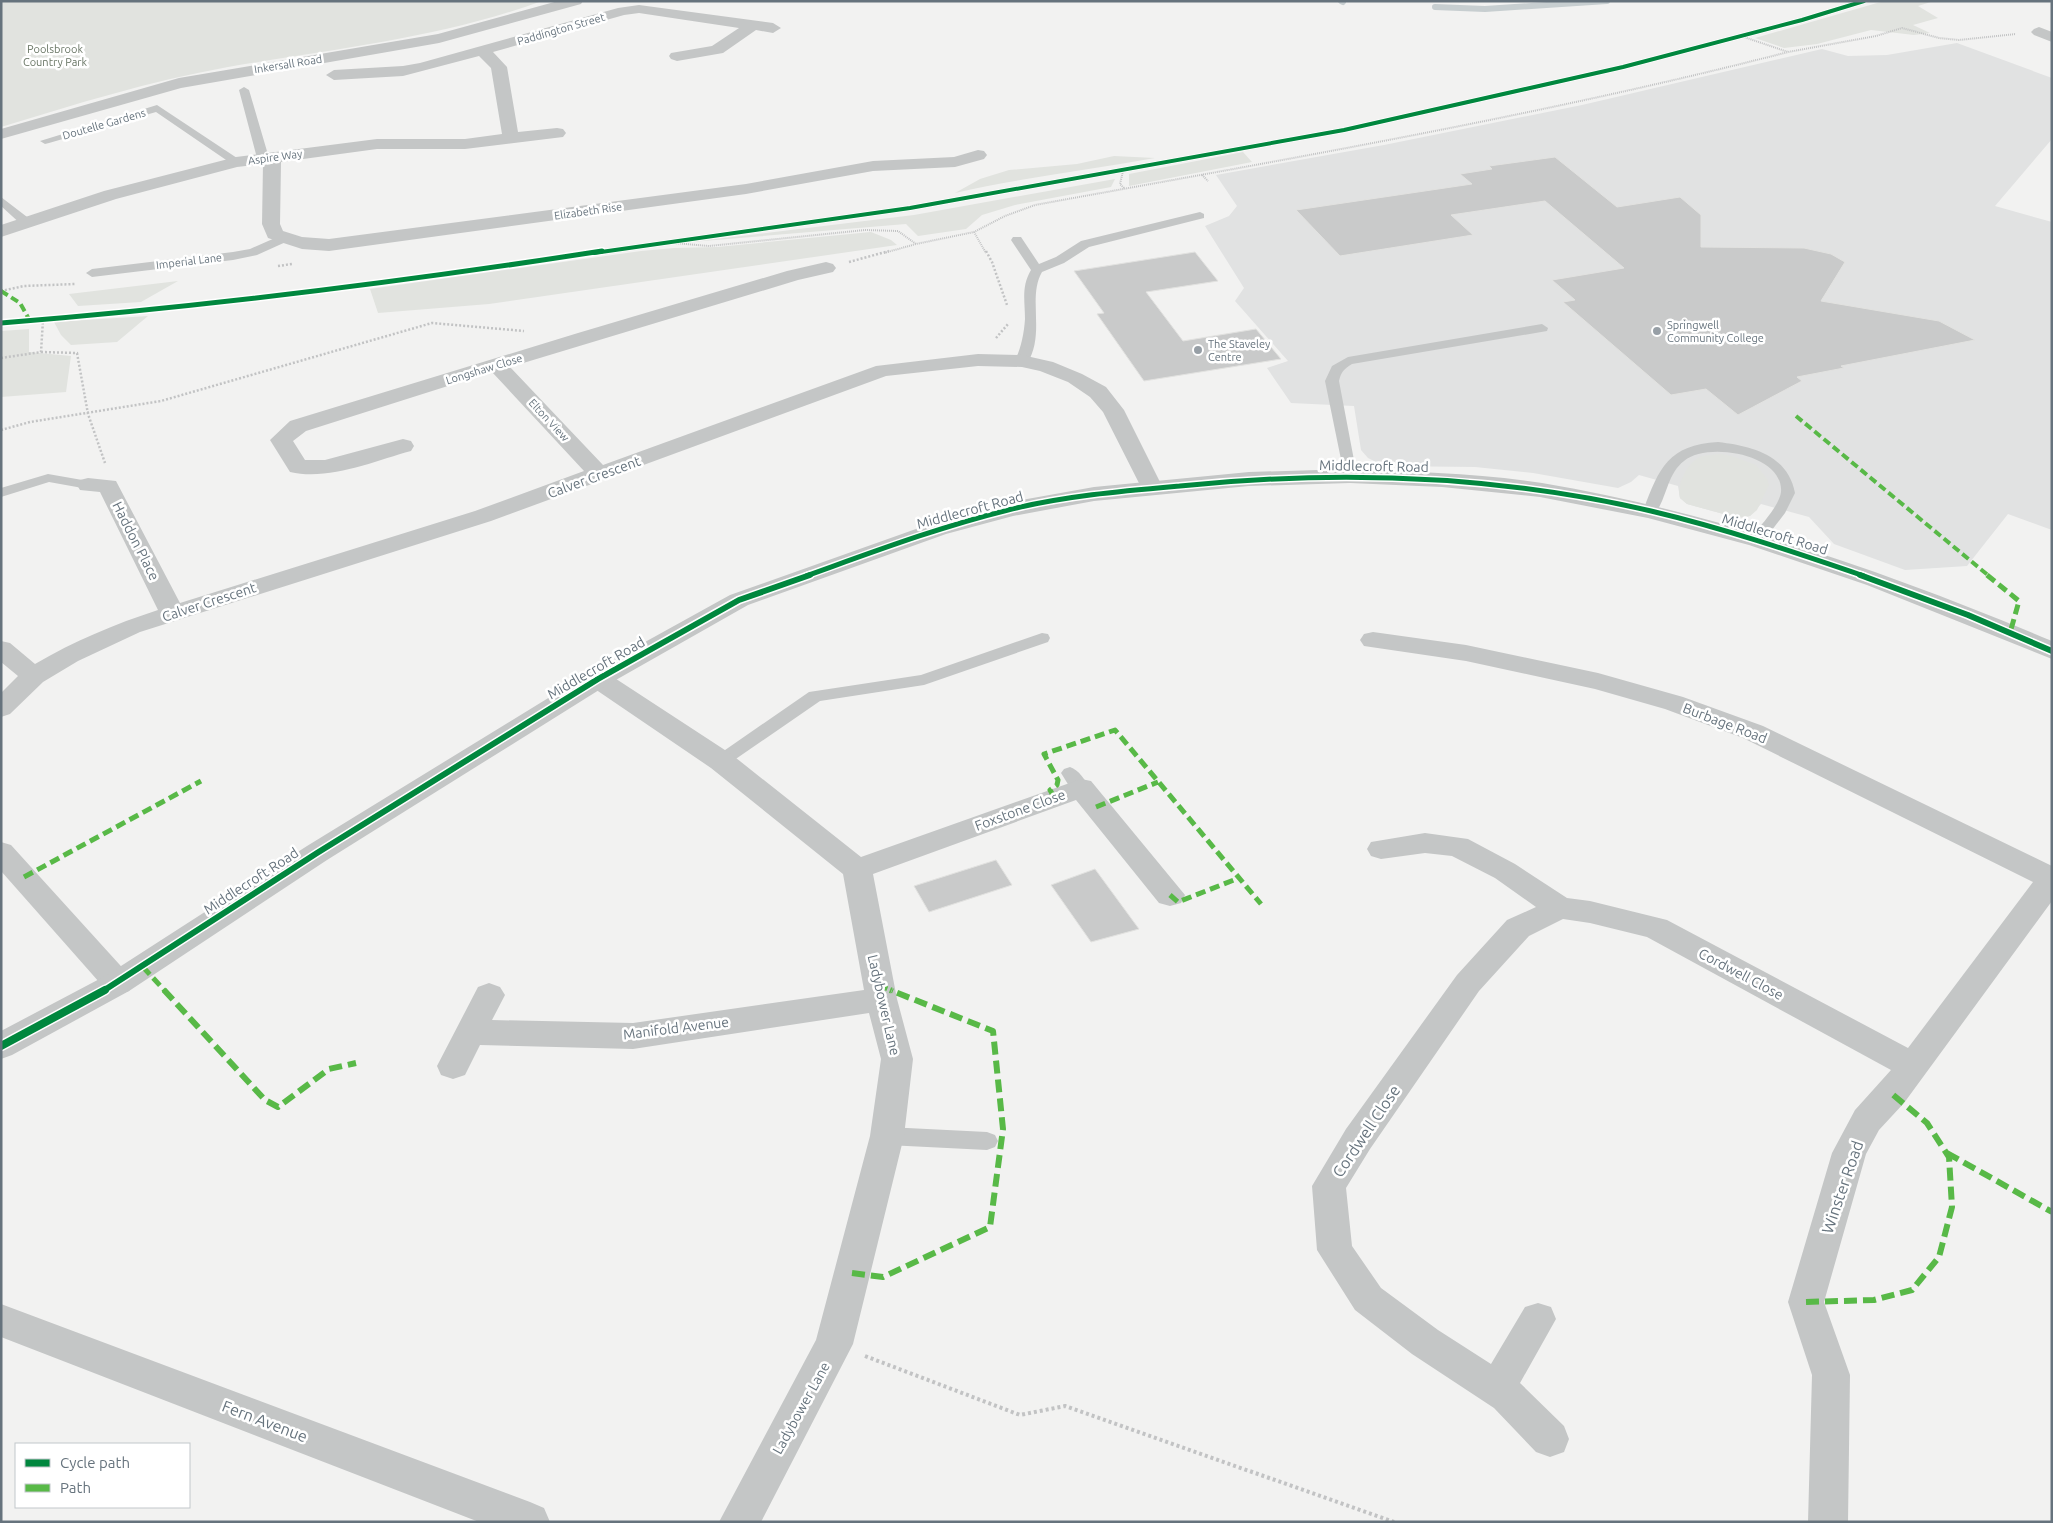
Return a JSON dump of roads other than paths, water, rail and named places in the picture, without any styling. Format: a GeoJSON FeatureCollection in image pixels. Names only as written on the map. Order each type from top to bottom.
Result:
{"type":"FeatureCollection","features":[{"type":"Feature","properties":{"kind":"street","name":"Inkersall Road"},"geometry":{"type":"LineString","coordinates":[[1,134],[179,83],[439,38],[576,1]]}},
{"type":"Feature","properties":{"kind":"street","name":"Paddington Street"},"geometry":{"type":"LineString","coordinates":[[334,75],[403,71],[483,51],[623,11],[639,9],[773,28]]}},
{"type":"Feature","properties":{"kind":"street"},"geometry":{"type":"LineString","coordinates":[[677,56],[717,50],[754,25]]}},
{"type":"Feature","properties":{"kind":"street"},"geometry":{"type":"LineString","coordinates":[[483,51],[499,67],[511,139]]}},
{"type":"Feature","properties":{"kind":"street","name":"Aspire Way"},"geometry":{"type":"LineString","coordinates":[[1,231],[110,196],[236,162],[377,144],[465,144],[557,133]]}},
{"type":"Feature","properties":{"kind":"street","name":"Elizabeth Rise"},"geometry":{"type":"LineString","coordinates":[[284,238],[309,245],[339,243],[746,189],[874,166],[955,162],[978,155]]}},
{"type":"Feature","properties":{"kind":"street"},"geometry":{"type":"LineString","coordinates":[[267,158],[271,224],[275,234],[284,238]]}},
{"type":"Feature","properties":{"kind":"street","name":"Longshaw Close"},"geometry":{"type":"LineString","coordinates":[[402,446],[326,467],[298,467],[281,440],[298,426],[604,331],[794,275],[826,268]]}},
{"type":"Feature","properties":{"kind":"street","name":"Calver Crescent"},"geometry":{"type":"LineString","coordinates":[[1,708],[34,676],[69,655],[131,627],[483,516],[600,475],[883,370],[978,360],[1022,361],[1046,366],[1075,378],[1098,392],[1113,410],[1152,488]]}},
{"type":"Feature","properties":{"kind":"street","name":"Elton View"},"geometry":{"type":"LineString","coordinates":[[497,365],[600,475]]}},
{"type":"Feature","properties":{"kind":"street","name":"Middlecroft Road"},"geometry":{"type":"LineString","coordinates":[[1,1046],[118,983],[317,853],[598,679],[739,600],[938,529],[1010,509],[1094,494],[1249,479],[1350,476],[1442,480],[1540,490],[1650,511],[1757,540],[1876,580],[1968,615],[2052,651]]}},
{"type":"Feature","properties":{"kind":"street","name":"Haddon Place"},"geometry":{"type":"LineString","coordinates":[[88,485],[108,486],[172,613]]}},
{"type":"Feature","properties":{"kind":"street","name":"Burbage Road"},"geometry":{"type":"LineString","coordinates":[[1373,640],[1466,653],[1598,681],[1674,703],[1753,732],[2052,879]]}},
{"type":"Feature","properties":{"kind":"street"},"geometry":{"type":"LineString","coordinates":[[1,648],[34,676]]}},
{"type":"Feature","properties":{"kind":"street"},"geometry":{"type":"LineString","coordinates":[[598,679],[721,761],[856,869]]}},
{"type":"Feature","properties":{"kind":"street","name":"Foxstone Close"},"geometry":{"type":"LineString","coordinates":[[856,869],[1075,780],[1170,895]]}},
{"type":"Feature","properties":{"kind":"street","name":"Cordwell Close"},"geometry":{"type":"LineString","coordinates":[[1381,849],[1425,843],[1458,846],[1505,871],[1560,908],[1590,912],[1656,928],[1912,1066]]}},
{"type":"Feature","properties":{"kind":"street"},"geometry":{"type":"LineString","coordinates":[[1,852],[118,983]]}},
{"type":"Feature","properties":{"kind":"street","name":"Ladybower Lane"},"geometry":{"type":"LineString","coordinates":[[738,1522],[834,1344],[887,1136],[897,1059],[881,999],[856,869]]}},
{"type":"Feature","properties":{"kind":"street","name":"Winster Road"},"geometry":{"type":"LineString","coordinates":[[1828,1522],[1831,1375],[1806,1302],[1849,1153],[1867,1120],[1892,1094],[2052,879]]}},
{"type":"Feature","properties":{"kind":"street","name":"Cordwell Close"},"geometry":{"type":"LineString","coordinates":[[1550,1439],[1507,1396],[1424,1342],[1368,1300],[1335,1250],[1329,1186],[1358,1139],[1468,983],[1518,928],[1560,908]]}},
{"type":"Feature","properties":{"kind":"street"},"geometry":{"type":"LineString","coordinates":[[453,1066],[489,995]]}},
{"type":"Feature","properties":{"kind":"street","name":"Manifold Avenue"},"geometry":{"type":"LineString","coordinates":[[470,1032],[633,1036],[881,999]]}},
{"type":"Feature","properties":{"kind":"street"},"geometry":{"type":"LineString","coordinates":[[1496,1390],[1538,1319]]}},
{"type":"Feature","properties":{"kind":"street","name":"Fern Avenue"},"geometry":{"type":"LineString","coordinates":[[1,1320],[530,1522]]}},
{"type":"Feature","properties":{"kind":"lane"},"geometry":{"type":"LineString","coordinates":[[244,90],[267,158]]}},
{"type":"Feature","properties":{"kind":"lane","name":"Doutelle Gardens"},"geometry":{"type":"LineString","coordinates":[[45,141],[158,108],[236,162]]}},
{"type":"Feature","properties":{"kind":"lane"},"geometry":{"type":"LineString","coordinates":[[1,200],[27,223]]}},
{"type":"Feature","properties":{"kind":"lane"},"geometry":{"type":"LineString","coordinates":[[1022,361],[1028,347],[1031,318],[1028,287],[1037,270],[1060,260],[1085,244],[1200,216]]}},
{"type":"Feature","properties":{"kind":"lane","name":"Imperial Lane"},"geometry":{"type":"LineString","coordinates":[[92,273],[233,256],[253,252],[284,238]]}},
{"type":"Feature","properties":{"kind":"lane"},"geometry":{"type":"LineString","coordinates":[[1017,240],[1037,270]]}},
{"type":"Feature","properties":{"kind":"lane"},"geometry":{"type":"LineString","coordinates":[[1350,476],[1332,381],[1333,372],[1338,367],[1348,361],[1542,328]]}},
{"type":"Feature","properties":{"kind":"lane"},"geometry":{"type":"LineString","coordinates":[[1650,511],[1664,476],[1680,457],[1699,448],[1723,446],[1746,450],[1768,460],[1782,474],[1788,493],[1778,513],[1757,540]]}},
{"type":"Feature","properties":{"kind":"lane"},"geometry":{"type":"LineString","coordinates":[[2,492],[48,478],[88,485]]}},
{"type":"Feature","properties":{"kind":"lane"},"geometry":{"type":"LineString","coordinates":[[721,761],[815,696],[924,680],[1042,638]]}},
{"type":"Feature","properties":{"kind":"lane"},"geometry":{"type":"LineString","coordinates":[[887,1136],[987,1140]]}},
{"type":"Feature","properties":{"kind":"waterway"},"geometry":{"type":"LineString","coordinates":[[1435,7],[1485,9],[1607,1]]}},
{"type":"Feature","properties":{"kind":"place","name":"Springwell Community College"},"geometry":{"type":"Point","coordinates":[1657,331]}},
{"type":"Feature","properties":{"kind":"place","name":"The Staveley Centre"},"geometry":{"type":"Point","coordinates":[1198,350]}},
{"type":"Feature","properties":{"kind":"park label","name":"Poolsbrook Country Park"},"geometry":{"type":"Point","coordinates":[55,55]}}]}
